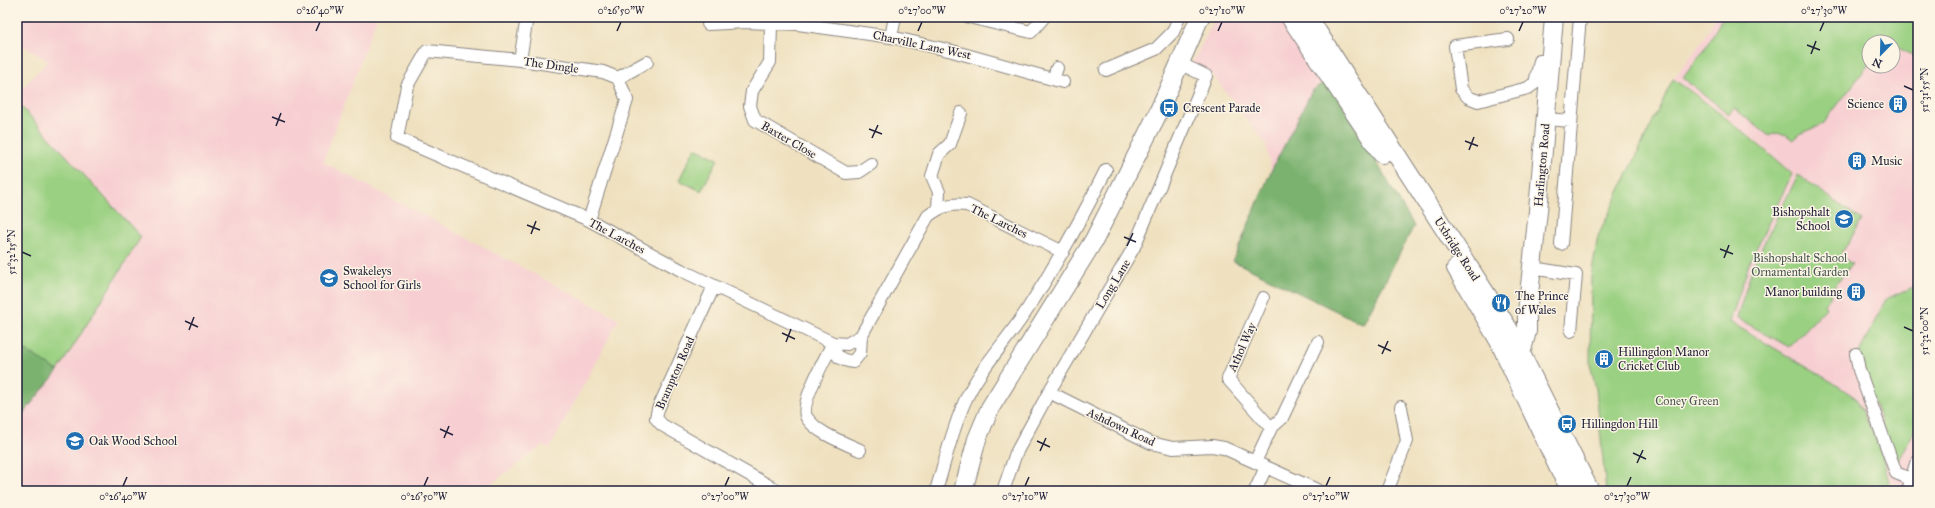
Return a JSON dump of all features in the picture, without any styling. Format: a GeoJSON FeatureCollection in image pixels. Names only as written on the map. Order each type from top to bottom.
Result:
{"type":"FeatureCollection","features":[{"type":"Feature","properties":{"kind":"main road","name":"Uxbridge Road"},"geometry":{"type":"LineString","coordinates":[[1290,17],[1504,335],[1521,354],[1590,491]]}},
{"type":"Feature","properties":{"kind":"main road","name":"Uxbridge Road"},"geometry":{"type":"LineString","coordinates":[[1308,17],[1504,335],[1560,471],[1572,491]]}},
{"type":"Feature","properties":{"kind":"main road","name":"Harlington Road"},"geometry":{"type":"LineString","coordinates":[[1521,354],[1527,331],[1527,314],[1546,119],[1554,17]]}},
{"type":"Feature","properties":{"kind":"main road"},"geometry":{"type":"LineString","coordinates":[[964,491],[977,439],[990,408],[1094,240],[1154,120],[1198,24]]}},
{"type":"Feature","properties":{"kind":"main road"},"geometry":{"type":"LineString","coordinates":[[1504,335],[1527,314]]}},
{"type":"Feature","properties":{"kind":"street"},"geometry":{"type":"LineString","coordinates":[[520,60],[527,17]]}},
{"type":"Feature","properties":{"kind":"street"},"geometry":{"type":"LineString","coordinates":[[892,37],[895,17]]}},
{"type":"Feature","properties":{"kind":"street"},"geometry":{"type":"LineString","coordinates":[[969,17],[1031,32],[1044,17]]}},
{"type":"Feature","properties":{"kind":"street"},"geometry":{"type":"LineString","coordinates":[[1561,244],[1580,17]]}},
{"type":"Feature","properties":{"kind":"street","name":"Charville Lane West"},"geometry":{"type":"LineString","coordinates":[[708,24],[744,20],[770,24],[798,24],[892,37],[1058,77]]}},
{"type":"Feature","properties":{"kind":"street"},"geometry":{"type":"LineString","coordinates":[[1106,70],[1156,49],[1163,44],[1177,22],[1198,24]]}},
{"type":"Feature","properties":{"kind":"street","name":"Baxter Close"},"geometry":{"type":"LineString","coordinates":[[770,24],[770,62],[752,91],[750,106],[755,120],[846,173],[860,172],[871,164]]}},
{"type":"Feature","properties":{"kind":"street"},"geometry":{"type":"LineString","coordinates":[[1508,39],[1455,46],[1461,89],[1468,97],[1478,101],[1528,88],[1535,82],[1540,61],[1550,61]]}},
{"type":"Feature","properties":{"kind":"street","name":"The Dingle"},"geometry":{"type":"LineString","coordinates":[[397,138],[407,86],[427,51],[520,60],[603,72],[618,78]]}},
{"type":"Feature","properties":{"kind":"street"},"geometry":{"type":"LineString","coordinates":[[589,220],[627,100],[618,78],[647,62]]}},
{"type":"Feature","properties":{"kind":"street","name":"Long Lane"},"geometry":{"type":"LineString","coordinates":[[1003,491],[1016,453],[1049,392],[1134,247],[1206,76],[1179,63]]}},
{"type":"Feature","properties":{"kind":"street"},"geometry":{"type":"LineString","coordinates":[[833,343],[834,354],[842,360],[853,362],[860,353],[861,336],[928,216],[938,208],[939,192],[932,176],[939,154],[950,144],[961,113]]}},
{"type":"Feature","properties":{"kind":"street"},"geometry":{"type":"LineString","coordinates":[[1546,119],[1571,121]]}},
{"type":"Feature","properties":{"kind":"street","name":"The Larches"},"geometry":{"type":"LineString","coordinates":[[397,138],[589,220],[714,286],[833,343]]}},
{"type":"Feature","properties":{"kind":"street"},"geometry":{"type":"LineString","coordinates":[[936,491],[949,443],[965,401],[977,381],[1026,312],[1064,252],[1106,170]]}},
{"type":"Feature","properties":{"kind":"street","name":"The Larches"},"geometry":{"type":"LineString","coordinates":[[938,208],[953,204],[967,205],[1064,252]]}},
{"type":"Feature","properties":{"kind":"street"},"geometry":{"type":"LineString","coordinates":[[1532,268],[1576,275],[1571,331]]}},
{"type":"Feature","properties":{"kind":"street","name":"Brampton Road"},"geometry":{"type":"LineString","coordinates":[[714,286],[658,409],[656,418],[662,425],[778,491]]}},
{"type":"Feature","properties":{"kind":"street","name":"Athol Way"},"geometry":{"type":"LineString","coordinates":[[1263,298],[1228,379],[1271,428]]}},
{"type":"Feature","properties":{"kind":"street"},"geometry":{"type":"LineString","coordinates":[[833,343],[847,344],[861,336]]}},
{"type":"Feature","properties":{"kind":"street"},"geometry":{"type":"LineString","coordinates":[[1254,462],[1271,428],[1282,418],[1318,342]]}},
{"type":"Feature","properties":{"kind":"street"},"geometry":{"type":"LineString","coordinates":[[833,343],[805,404],[806,417],[816,428],[860,450]]}},
{"type":"Feature","properties":{"kind":"street"},"geometry":{"type":"LineString","coordinates":[[1856,354],[1860,370],[1896,473],[1913,487],[1918,464]]}},
{"type":"Feature","properties":{"kind":"street","name":"Ashdown Road"},"geometry":{"type":"LineString","coordinates":[[1049,392],[1151,443],[1173,448],[1212,446],[1224,448],[1319,491]]}},
{"type":"Feature","properties":{"kind":"street"},"geometry":{"type":"LineString","coordinates":[[1387,491],[1407,441],[1401,407]]}},
{"type":"Feature","properties":{"kind":"street"},"geometry":{"type":"LineString","coordinates":[[1255,491],[1266,467]]}},
{"type":"Feature","properties":{"kind":"shaded area","name":"Swakeleys School for Girls"},"geometry":{"type":"Polygon","coordinates":[[[17,17],[377,17],[323,162],[619,319],[550,448],[542,446],[481,491],[17,491],[17,421],[58,371],[141,237],[17,102],[17,94],[48,61],[17,42],[17,17]]]}},
{"type":"Feature","properties":{"kind":"shaded area"},"geometry":{"type":"Polygon","coordinates":[[[1214,17],[1281,17],[1328,79],[1312,91],[1271,171],[1266,144],[1212,74],[1188,71],[1215,19],[1214,17]]]}},
{"type":"Feature","properties":{"kind":"shaded area","name":"Bishopshalt School"},"geometry":{"type":"Polygon","coordinates":[[[1716,17],[1918,17],[1918,464],[1911,488],[1889,482],[1881,450],[1855,398],[1832,382],[1730,322],[1749,264],[1792,174],[1751,137],[1704,100],[1673,79],[1699,46],[1716,17]]]}},
{"type":"Feature","properties":{"kind":"green space"},"geometry":{"type":"Polygon","coordinates":[[[1723,17],[1918,17],[1918,58],[1901,49],[1901,34],[1861,34],[1861,74],[1823,124],[1799,134],[1793,140],[1781,134],[1769,136],[1734,108],[1729,114],[1683,78],[1704,50],[1723,17]]]}},
{"type":"Feature","properties":{"kind":"green space"},"geometry":{"type":"Polygon","coordinates":[[[1328,79],[1414,226],[1363,324],[1233,261],[1271,171],[1312,91],[1328,79]]]}},
{"type":"Feature","properties":{"kind":"green space","name":"Coney Green"},"geometry":{"type":"Polygon","coordinates":[[[1673,79],[1704,101],[1792,174],[1749,264],[1730,322],[1832,382],[1856,398],[1881,450],[1889,482],[1884,491],[1606,491],[1596,389],[1590,364],[1591,276],[1598,236],[1673,79]]]}},
{"type":"Feature","properties":{"kind":"green space"},"geometry":{"type":"Polygon","coordinates":[[[17,102],[141,237],[58,371],[17,345],[17,102]]]}},
{"type":"Feature","properties":{"kind":"green space"},"geometry":{"type":"Polygon","coordinates":[[[695,148],[718,159],[701,191],[679,180],[695,148]]]}},
{"type":"Feature","properties":{"kind":"green space","name":"Bishopshalt School Ornamental Garden"},"geometry":{"type":"Polygon","coordinates":[[[1798,175],[1862,220],[1840,256],[1852,264],[1831,291],[1830,298],[1824,304],[1826,308],[1789,347],[1737,318],[1753,265],[1798,175]]]}},
{"type":"Feature","properties":{"kind":"green space"},"geometry":{"type":"Polygon","coordinates":[[[1918,285],[1918,424],[1896,466],[1858,355],[1886,299],[1918,285]]]}},
{"type":"Feature","properties":{"kind":"green space"},"geometry":{"type":"Polygon","coordinates":[[[17,345],[58,371],[17,421],[17,345]]]}},
{"type":"Feature","properties":{"kind":"place","name":"Science"},"geometry":{"type":"Point","coordinates":[1898,104]}},
{"type":"Feature","properties":{"kind":"place","name":"Crescent Parade"},"geometry":{"type":"Point","coordinates":[1169,108]}},
{"type":"Feature","properties":{"kind":"place","name":"Music"},"geometry":{"type":"Point","coordinates":[1857,161]}},
{"type":"Feature","properties":{"kind":"place","name":"Bishopshalt School"},"geometry":{"type":"Point","coordinates":[1844,219]}},
{"type":"Feature","properties":{"kind":"place","name":"Swakeleys School for Girls"},"geometry":{"type":"Point","coordinates":[329,278]}},
{"type":"Feature","properties":{"kind":"place","name":"Manor building"},"geometry":{"type":"Point","coordinates":[1856,292]}},
{"type":"Feature","properties":{"kind":"place","name":"The Prince of Wales"},"geometry":{"type":"Point","coordinates":[1501,303]}},
{"type":"Feature","properties":{"kind":"place","name":"Hillingdon Manor Cricket Club"},"geometry":{"type":"Point","coordinates":[1604,359]}},
{"type":"Feature","properties":{"kind":"place","name":"Hillingdon Hill"},"geometry":{"type":"Point","coordinates":[1567,424]}},
{"type":"Feature","properties":{"kind":"place","name":"Oak Wood School"},"geometry":{"type":"Point","coordinates":[75,441]}}]}
